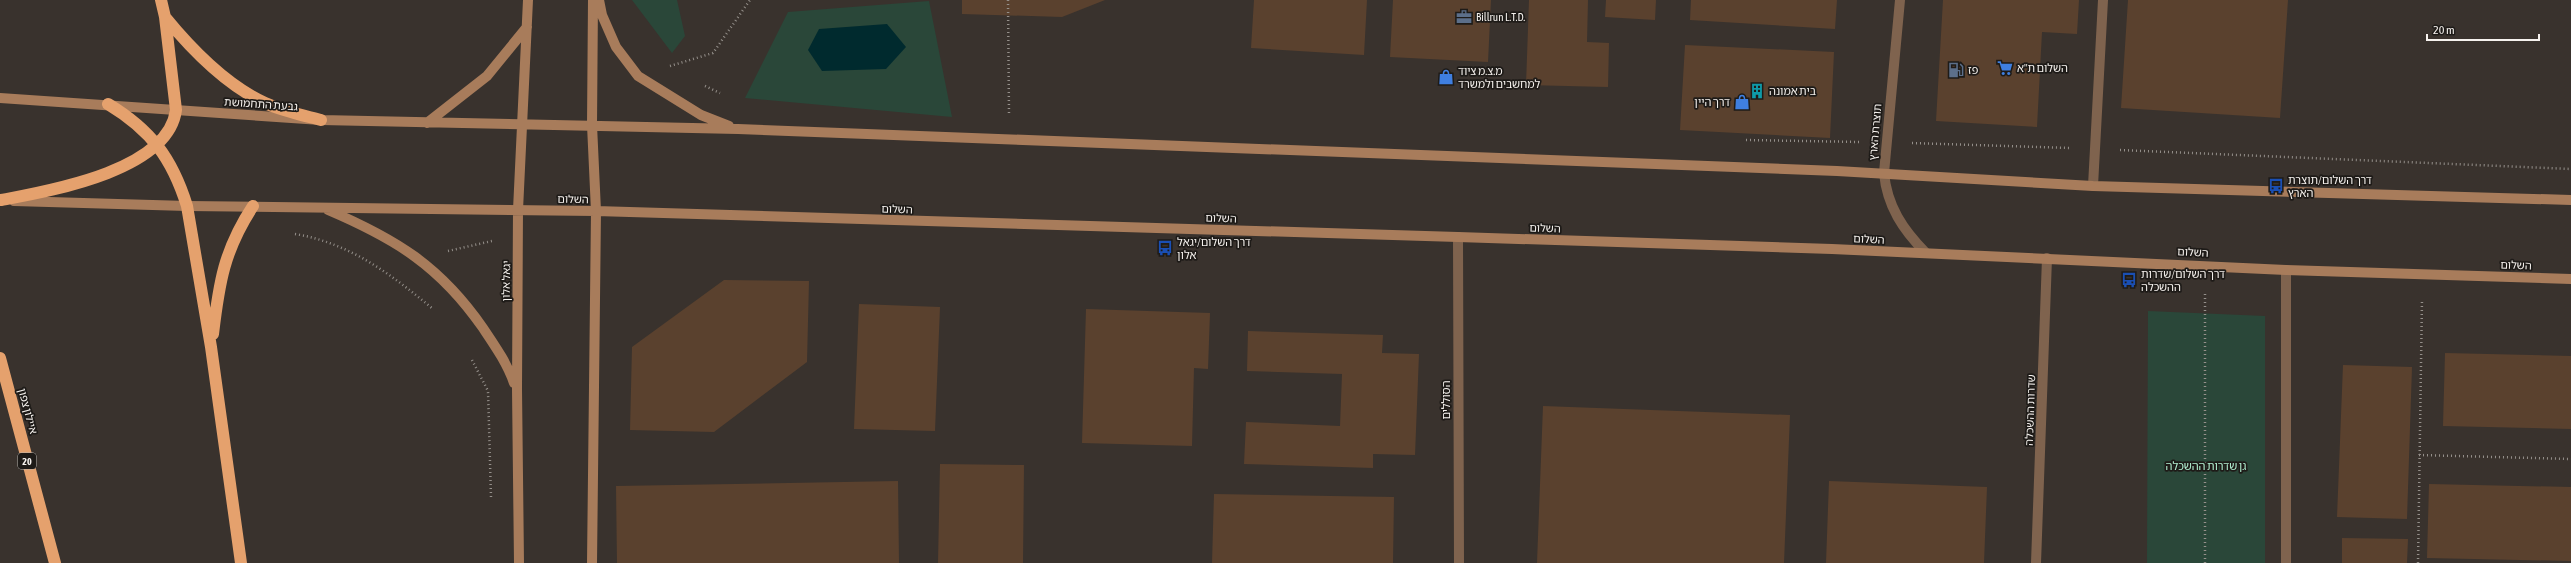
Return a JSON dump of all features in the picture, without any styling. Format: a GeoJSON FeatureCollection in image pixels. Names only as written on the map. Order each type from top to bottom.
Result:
{"type":"FeatureCollection","features":[{"type":"Feature","properties":{"kind":"highway"},"geometry":{"type":"LineString","coordinates":[[0,200],[82,183],[111,172],[157,144],[175,121],[176,110],[165,17],[161,0]]}},
{"type":"Feature","properties":{"kind":"highway"},"geometry":{"type":"LineString","coordinates":[[165,17],[186,42],[248,93],[282,110],[321,120]]}},
{"type":"Feature","properties":{"kind":"highway"},"geometry":{"type":"LineString","coordinates":[[108,104],[140,125],[157,144],[180,184],[187,206],[211,347],[241,563]]}},
{"type":"Feature","properties":{"kind":"highway"},"geometry":{"type":"LineString","coordinates":[[211,347],[225,261],[231,242],[253,206]]}},
{"type":"Feature","properties":{"kind":"highway","name":"איילון צפון"},"geometry":{"type":"LineString","coordinates":[[0,358],[55,563]]}},
{"type":"Feature","properties":{"kind":"main road","name":"יגאל אלון"},"geometry":{"type":"LineString","coordinates":[[520,563],[517,389],[518,210],[528,0]]}},
{"type":"Feature","properties":{"kind":"main road"},"geometry":{"type":"LineString","coordinates":[[592,563],[596,211],[592,125],[593,0]]}},
{"type":"Feature","properties":{"kind":"main road"},"geometry":{"type":"LineString","coordinates":[[599,0],[602,15],[616,47],[638,76],[701,115],[738,129]]}},
{"type":"Feature","properties":{"kind":"main road"},"geometry":{"type":"LineString","coordinates":[[427,123],[487,76],[527,27]]}},
{"type":"Feature","properties":{"kind":"main road","name":"גבעת התחמושת"},"geometry":{"type":"LineString","coordinates":[[0,98],[108,104],[321,120],[521,125]]}},
{"type":"Feature","properties":{"kind":"main road"},"geometry":{"type":"LineString","coordinates":[[521,125],[592,125],[738,129],[1884,173],[2093,186],[2571,200]]}},
{"type":"Feature","properties":{"kind":"main road"},"geometry":{"type":"LineString","coordinates":[[0,200],[187,206],[518,210]]}},
{"type":"Feature","properties":{"kind":"main road"},"geometry":{"type":"LineString","coordinates":[[322,208],[367,226],[396,243],[437,274],[472,313],[508,367],[517,389]]}},
{"type":"Feature","properties":{"kind":"main road","name":"השלום"},"geometry":{"type":"LineString","coordinates":[[518,210],[596,211],[1458,237],[1926,253],[2286,270],[2571,279]]}},
{"type":"Feature","properties":{"kind":"street","name":"תוצרת הארץ"},"geometry":{"type":"LineString","coordinates":[[1900,0],[1884,173],[1886,193],[1901,224],[1926,253]]}},
{"type":"Feature","properties":{"kind":"street"},"geometry":{"type":"LineString","coordinates":[[2093,186],[2103,0]]}},
{"type":"Feature","properties":{"kind":"street","name":"הסוללים"},"geometry":{"type":"LineString","coordinates":[[1458,237],[1459,563]]}},
{"type":"Feature","properties":{"kind":"street","name":"שדרות ההשכלה"},"geometry":{"type":"LineString","coordinates":[[2036,563],[2047,258]]}},
{"type":"Feature","properties":{"kind":"street"},"geometry":{"type":"LineString","coordinates":[[2286,270],[2286,563]]}},
{"type":"Feature","properties":{"kind":"path"},"geometry":{"type":"LineString","coordinates":[[638,76],[713,53],[750,0]]}},
{"type":"Feature","properties":{"kind":"path"},"geometry":{"type":"LineString","coordinates":[[1008,0],[1009,139]]}},
{"type":"Feature","properties":{"kind":"path"},"geometry":{"type":"LineString","coordinates":[[2096,149],[2571,169]]}},
{"type":"Feature","properties":{"kind":"path"},"geometry":{"type":"LineString","coordinates":[[289,233],[314,237],[339,247],[391,274],[437,312]]}},
{"type":"Feature","properties":{"kind":"path"},"geometry":{"type":"LineString","coordinates":[[2205,265],[2205,563]]}},
{"type":"Feature","properties":{"kind":"path"},"geometry":{"type":"LineString","coordinates":[[2418,563],[2422,274]]}},
{"type":"Feature","properties":{"kind":"path"},"geometry":{"type":"LineString","coordinates":[[470,358],[488,391],[491,500]]}},
{"type":"Feature","properties":{"kind":"path"},"geometry":{"type":"LineString","coordinates":[[2419,455],[2571,459]]}},
{"type":"Feature","properties":{"kind":"green space"},"geometry":{"type":"Polygon","coordinates":[[[632,0],[677,0],[685,36],[672,53],[632,0]]]}},
{"type":"Feature","properties":{"kind":"green space"},"geometry":{"type":"Polygon","coordinates":[[[929,1],[952,117],[745,98],[788,12],[929,1]]]}},
{"type":"Feature","properties":{"kind":"green space","name":"גן שדרות ההשכלה"},"geometry":{"type":"Polygon","coordinates":[[[2148,311],[2265,316],[2265,563],[2147,563],[2148,311]]]}},
{"type":"Feature","properties":{"kind":"water"},"geometry":{"type":"Polygon","coordinates":[[[887,24],[906,47],[886,69],[822,71],[808,50],[819,29],[887,24]]]}},
{"type":"Feature","properties":{"kind":"building"},"geometry":{"type":"Polygon","coordinates":[[[962,0],[1105,0],[1062,17],[962,14],[962,0]]]}},
{"type":"Feature","properties":{"kind":"building"},"geometry":{"type":"Polygon","coordinates":[[[1254,0],[1367,0],[1364,55],[1251,48],[1254,0]]]}},
{"type":"Feature","properties":{"kind":"building"},"geometry":{"type":"Polygon","coordinates":[[[1393,0],[1491,0],[1488,62],[1390,57],[1393,0]]]}},
{"type":"Feature","properties":{"kind":"building"},"geometry":{"type":"Polygon","coordinates":[[[1529,0],[1588,0],[1587,42],[1609,43],[1608,87],[1526,85],[1529,0]]]}},
{"type":"Feature","properties":{"kind":"building"},"geometry":{"type":"Polygon","coordinates":[[[1606,0],[1656,0],[1655,20],[1605,17],[1606,0]]]}},
{"type":"Feature","properties":{"kind":"building"},"geometry":{"type":"Polygon","coordinates":[[[1691,0],[1837,0],[1835,29],[1690,20],[1691,0]]]}},
{"type":"Feature","properties":{"kind":"building"},"geometry":{"type":"Polygon","coordinates":[[[1943,0],[2079,0],[2077,34],[2042,32],[2037,127],[1936,121],[1943,0]]]}},
{"type":"Feature","properties":{"kind":"building"},"geometry":{"type":"Polygon","coordinates":[[[2128,0],[2288,0],[2280,118],[2121,108],[2128,0]]]}},
{"type":"Feature","properties":{"kind":"building","name":"בית אמונה"},"geometry":{"type":"Polygon","coordinates":[[[1685,45],[1834,52],[1830,138],[1680,130],[1685,45]]]}},
{"type":"Feature","properties":{"kind":"building"},"geometry":{"type":"Polygon","coordinates":[[[724,280],[809,281],[807,362],[714,432],[630,430],[632,347],[724,280]]]}},
{"type":"Feature","properties":{"kind":"building"},"geometry":{"type":"Polygon","coordinates":[[[859,304],[940,307],[935,431],[854,429],[859,304]]]}},
{"type":"Feature","properties":{"kind":"building"},"geometry":{"type":"Polygon","coordinates":[[[1086,309],[1210,313],[1208,369],[1194,368],[1192,446],[1082,443],[1086,309]]]}},
{"type":"Feature","properties":{"kind":"building"},"geometry":{"type":"Polygon","coordinates":[[[1248,331],[1383,335],[1382,353],[1419,354],[1415,455],[1373,454],[1373,468],[1244,464],[1246,422],[1340,426],[1342,374],[1247,371],[1248,331]]]}},
{"type":"Feature","properties":{"kind":"building"},"geometry":{"type":"Polygon","coordinates":[[[2445,353],[2571,356],[2571,429],[2443,426],[2445,353]]]}},
{"type":"Feature","properties":{"kind":"building"},"geometry":{"type":"Polygon","coordinates":[[[2343,365],[2412,367],[2407,519],[2337,517],[2343,365]]]}},
{"type":"Feature","properties":{"kind":"building"},"geometry":{"type":"Polygon","coordinates":[[[1543,406],[1790,415],[1784,563],[1537,563],[1543,406]]]}},
{"type":"Feature","properties":{"kind":"building"},"geometry":{"type":"Polygon","coordinates":[[[940,464],[1024,465],[1023,563],[938,563],[940,464]]]}},
{"type":"Feature","properties":{"kind":"building"},"geometry":{"type":"Polygon","coordinates":[[[898,481],[899,563],[617,563],[616,486],[898,481]]]}},
{"type":"Feature","properties":{"kind":"building"},"geometry":{"type":"Polygon","coordinates":[[[1829,481],[1987,487],[1984,563],[1826,563],[1829,481]]]}},
{"type":"Feature","properties":{"kind":"building"},"geometry":{"type":"Polygon","coordinates":[[[2429,484],[2571,487],[2571,561],[2427,558],[2429,484]]]}},
{"type":"Feature","properties":{"kind":"building"},"geometry":{"type":"Polygon","coordinates":[[[1214,494],[1394,497],[1393,563],[1212,563],[1214,494]]]}},
{"type":"Feature","properties":{"kind":"building"},"geometry":{"type":"Polygon","coordinates":[[[2342,538],[2408,539],[2407,563],[2342,563],[2342,538]]]}},
{"type":"Feature","properties":{"kind":"place","name":"Billrun L.T.D."},"geometry":{"type":"Point","coordinates":[1464,17]}},
{"type":"Feature","properties":{"kind":"place","name":"השלום ת\"א"},"geometry":{"type":"Point","coordinates":[2005,68]}},
{"type":"Feature","properties":{"kind":"place","name":"פז"},"geometry":{"type":"Point","coordinates":[1956,70]}},
{"type":"Feature","properties":{"kind":"place","name":"מ.צ.מ ציוד למחשבים ולמשרד"},"geometry":{"type":"Point","coordinates":[1446,77]}},
{"type":"Feature","properties":{"kind":"place","name":"בית אמונה"},"geometry":{"type":"Point","coordinates":[1757,91]}},
{"type":"Feature","properties":{"kind":"place","name":"דרך היין"},"geometry":{"type":"Point","coordinates":[1742,102]}},
{"type":"Feature","properties":{"kind":"place","name":"דרך השלום/תוצרת הארץ"},"geometry":{"type":"Point","coordinates":[2276,186]}},
{"type":"Feature","properties":{"kind":"place","name":"דרך השלום/יגאל אלון"},"geometry":{"type":"Point","coordinates":[1165,248]}},
{"type":"Feature","properties":{"kind":"place","name":"דרך השלום/שדרות ההשכלה"},"geometry":{"type":"Point","coordinates":[2129,280]}}]}
